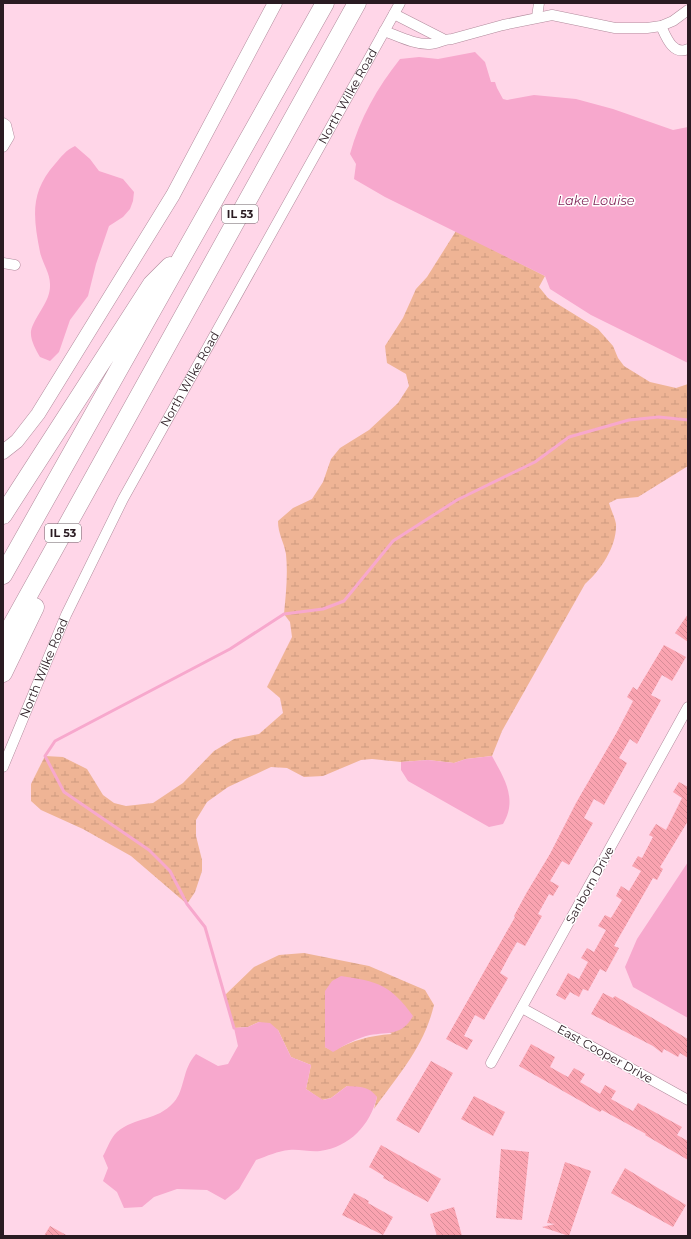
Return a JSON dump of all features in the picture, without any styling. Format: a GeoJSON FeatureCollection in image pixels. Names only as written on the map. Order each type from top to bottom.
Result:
{"type":"FeatureCollection","features":[{"type":"Feature","properties":{"kind":"highway","name":"IL 53"},"geometry":{"type":"LineString","coordinates":[[3,575],[325,3]]}},
{"type":"Feature","properties":{"kind":"highway","name":"IL 53"},"geometry":{"type":"LineString","coordinates":[[3,641],[357,3]]}},
{"type":"Feature","properties":{"kind":"highway"},"geometry":{"type":"LineString","coordinates":[[3,515],[152,284],[186,250]]}},
{"type":"Feature","properties":{"kind":"highway"},"geometry":{"type":"LineString","coordinates":[[3,673],[123,425]]}},
{"type":"Feature","properties":{"kind":"street"},"geometry":{"type":"LineString","coordinates":[[3,452],[17,441],[38,414],[173,195],[275,3]]}},
{"type":"Feature","properties":{"kind":"street","name":"North Wilke Road"},"geometry":{"type":"LineString","coordinates":[[3,767],[66,615],[123,499],[400,3]]}},
{"type":"Feature","properties":{"kind":"street"},"geometry":{"type":"LineString","coordinates":[[537,17],[539,3]]}},
{"type":"Feature","properties":{"kind":"street"},"geometry":{"type":"LineString","coordinates":[[384,31],[411,41],[431,44],[443,39],[464,36],[537,17],[552,16],[615,28],[632,29],[661,26],[673,21],[688,11]]}},
{"type":"Feature","properties":{"kind":"street"},"geometry":{"type":"LineString","coordinates":[[394,14],[443,39]]}},
{"type":"Feature","properties":{"kind":"street"},"geometry":{"type":"LineString","coordinates":[[661,26],[669,44],[676,49],[688,49]]}},
{"type":"Feature","properties":{"kind":"street"},"geometry":{"type":"LineString","coordinates":[[3,123],[6,125],[9,137],[3,147]]}},
{"type":"Feature","properties":{"kind":"street"},"geometry":{"type":"LineString","coordinates":[[3,263],[15,265]]}},
{"type":"Feature","properties":{"kind":"street","name":"Sanborn Drive"},"geometry":{"type":"LineString","coordinates":[[491,1063],[688,707]]}},
{"type":"Feature","properties":{"kind":"street","name":"East Cooper Drive"},"geometry":{"type":"LineString","coordinates":[[522,1008],[688,1100]]}},
{"type":"Feature","properties":{"kind":"green space"},"geometry":{"type":"Polygon","coordinates":[[[456,231],[545,276],[539,287],[548,298],[598,329],[613,346],[618,358],[624,366],[650,382],[676,388],[688,384],[688,466],[638,497],[617,499],[609,503],[616,524],[616,532],[611,549],[597,572],[585,584],[502,731],[492,756],[466,759],[454,763],[428,760],[401,762],[372,759],[361,760],[323,776],[304,777],[287,768],[271,767],[228,787],[207,802],[196,820],[196,836],[202,860],[202,871],[195,892],[187,904],[131,856],[83,829],[41,810],[31,801],[31,784],[45,756],[63,757],[87,769],[103,795],[114,803],[126,806],[153,803],[183,783],[214,751],[234,739],[259,734],[283,713],[280,698],[267,687],[292,637],[290,622],[284,614],[287,562],[278,521],[293,508],[312,499],[323,482],[331,459],[340,448],[369,430],[398,403],[409,386],[406,374],[387,363],[385,346],[403,318],[416,289],[427,277],[456,231]]]}},
{"type":"Feature","properties":{"kind":"green space"},"geometry":{"type":"Polygon","coordinates":[[[304,953],[369,966],[425,990],[434,1005],[424,1034],[410,1060],[374,1109],[377,1097],[347,1086],[331,1098],[322,1100],[306,1089],[311,1065],[291,1057],[278,1030],[259,1022],[248,1027],[234,1028],[224,996],[254,967],[279,955],[304,953]],[[325,991],[325,1047],[333,1051],[361,1039],[392,1034],[325,991]]]}},
{"type":"Feature","properties":{"kind":"water","name":"Lake Louise"},"geometry":{"type":"Polygon","coordinates":[[[475,52],[485,62],[491,82],[495,82],[503,99],[507,100],[534,95],[576,99],[613,109],[673,130],[688,127],[688,363],[591,315],[550,289],[545,276],[385,197],[354,179],[356,164],[350,154],[354,141],[370,104],[400,59],[419,57],[438,59],[475,52]]]}},
{"type":"Feature","properties":{"kind":"water"},"geometry":{"type":"Polygon","coordinates":[[[75,146],[90,159],[99,171],[123,179],[134,192],[133,201],[130,209],[123,217],[109,226],[96,264],[88,296],[70,320],[59,352],[50,361],[40,357],[31,338],[33,325],[50,291],[49,276],[41,256],[36,227],[35,216],[37,195],[47,174],[64,154],[75,146]]]}},
{"type":"Feature","properties":{"kind":"water"},"geometry":{"type":"Polygon","coordinates":[[[492,756],[508,789],[509,806],[503,824],[489,827],[408,781],[401,770],[401,762],[428,760],[454,763],[466,759],[492,756]]]}},
{"type":"Feature","properties":{"kind":"water"},"geometry":{"type":"Polygon","coordinates":[[[688,862],[688,1018],[633,987],[625,967],[637,939],[688,862]]]}},
{"type":"Feature","properties":{"kind":"water"},"geometry":{"type":"Polygon","coordinates":[[[341,976],[364,980],[382,986],[398,997],[413,1016],[404,1027],[399,1030],[389,1033],[365,1036],[333,1052],[325,1047],[325,991],[332,981],[341,976]]]}},
{"type":"Feature","properties":{"kind":"water"},"geometry":{"type":"Polygon","coordinates":[[[259,1022],[270,1023],[278,1030],[291,1057],[311,1065],[306,1089],[323,1100],[331,1098],[347,1086],[364,1088],[374,1093],[377,1097],[374,1107],[364,1125],[349,1140],[331,1149],[320,1151],[289,1150],[256,1160],[239,1189],[225,1200],[207,1190],[177,1189],[154,1197],[142,1207],[124,1208],[117,1192],[103,1181],[108,1168],[103,1156],[113,1137],[124,1127],[160,1113],[174,1102],[180,1092],[188,1066],[196,1054],[218,1066],[228,1064],[238,1046],[234,1028],[248,1027],[259,1022]]]}},
{"type":"Feature","properties":{"kind":"building"},"geometry":{"type":"Polygon","coordinates":[[[688,614],[688,642],[675,633],[688,614]]]}},
{"type":"Feature","properties":{"kind":"building"},"geometry":{"type":"Polygon","coordinates":[[[664,645],[686,657],[672,681],[662,675],[651,695],[661,700],[637,744],[630,739],[619,758],[627,763],[604,805],[594,799],[584,818],[593,823],[569,865],[562,861],[550,881],[559,886],[553,896],[549,894],[538,914],[542,916],[525,946],[517,942],[508,958],[500,973],[508,978],[484,1020],[475,1015],[464,1036],[473,1040],[467,1050],[446,1039],[515,917],[514,916],[527,892],[550,854],[576,803],[617,732],[633,701],[627,697],[633,687],[637,690],[664,645]]]}},
{"type":"Feature","properties":{"kind":"building"},"geometry":{"type":"Polygon","coordinates":[[[679,782],[688,787],[688,821],[660,867],[663,869],[657,880],[653,878],[614,946],[619,948],[606,972],[600,969],[588,991],[583,989],[579,997],[570,992],[565,1000],[556,995],[568,973],[579,979],[588,962],[581,958],[587,948],[594,952],[606,930],[598,926],[605,915],[611,918],[622,900],[616,896],[621,886],[629,891],[641,871],[632,866],[638,856],[642,858],[653,837],[649,835],[656,824],[666,830],[682,798],[673,792],[679,782]]]}},
{"type":"Feature","properties":{"kind":"building"},"geometry":{"type":"Polygon","coordinates":[[[603,993],[613,998],[615,996],[688,1039],[688,1058],[680,1053],[678,1057],[664,1049],[662,1053],[653,1046],[591,1014],[603,993]]]}},
{"type":"Feature","properties":{"kind":"building"},"geometry":{"type":"Polygon","coordinates":[[[531,1044],[555,1057],[550,1067],[568,1077],[574,1068],[585,1074],[580,1082],[600,1094],[605,1085],[616,1091],[611,1099],[633,1111],[638,1103],[682,1127],[677,1135],[688,1141],[688,1160],[645,1135],[646,1134],[602,1110],[600,1112],[519,1066],[531,1044]]]}},
{"type":"Feature","properties":{"kind":"building"},"geometry":{"type":"Polygon","coordinates":[[[431,1061],[453,1073],[419,1133],[396,1120],[431,1061]]]}},
{"type":"Feature","properties":{"kind":"building"},"geometry":{"type":"Polygon","coordinates":[[[474,1096],[505,1112],[493,1136],[461,1119],[474,1096]]]}},
{"type":"Feature","properties":{"kind":"building"},"geometry":{"type":"Polygon","coordinates":[[[381,1145],[441,1179],[428,1202],[383,1178],[384,1176],[369,1167],[381,1145]]]}},
{"type":"Feature","properties":{"kind":"building"},"geometry":{"type":"Polygon","coordinates":[[[501,1149],[529,1152],[522,1220],[496,1218],[501,1149]]]}},
{"type":"Feature","properties":{"kind":"building"},"geometry":{"type":"Polygon","coordinates":[[[565,1162],[591,1171],[569,1236],[542,1227],[555,1224],[547,1223],[565,1162]]]}},
{"type":"Feature","properties":{"kind":"building"},"geometry":{"type":"Polygon","coordinates":[[[625,1168],[686,1205],[673,1227],[611,1193],[625,1168]]]}},
{"type":"Feature","properties":{"kind":"building"},"geometry":{"type":"Polygon","coordinates":[[[354,1193],[393,1217],[383,1235],[342,1215],[354,1193]]]}},
{"type":"Feature","properties":{"kind":"building"},"geometry":{"type":"Polygon","coordinates":[[[454,1207],[462,1236],[437,1236],[430,1214],[454,1207]]]}},
{"type":"Feature","properties":{"kind":"building"},"geometry":{"type":"Polygon","coordinates":[[[50,1226],[68,1236],[44,1236],[50,1226]]]}},
{"type":"Feature","properties":{"kind":"waterway"},"geometry":{"type":"LineString","coordinates":[[234,1028],[205,927],[187,904],[170,871],[149,850],[64,792],[45,756],[55,741],[230,649],[284,614],[323,609],[344,601],[393,541],[457,500],[535,462],[569,437],[629,420],[659,417],[688,420]]}}]}
